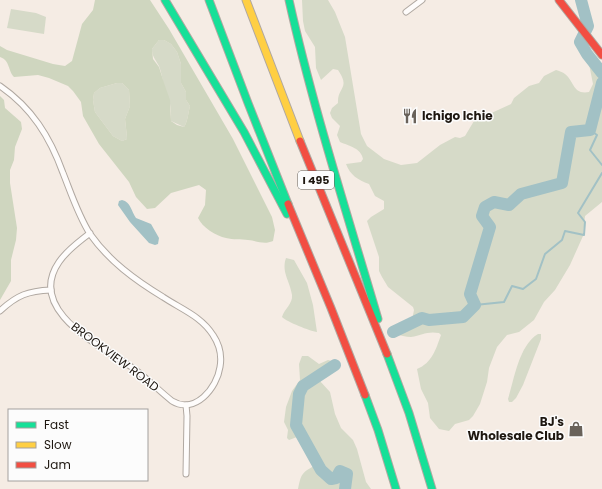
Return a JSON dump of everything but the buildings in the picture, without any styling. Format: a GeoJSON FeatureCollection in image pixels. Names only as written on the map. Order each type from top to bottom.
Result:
{"type":"FeatureCollection","features":[{"type":"Feature","properties":{"kind":"main road"},"geometry":{"type":"LineString","coordinates":[[165,0],[219,88],[250,143],[283,206],[337,321]]}},
{"type":"Feature","properties":{"kind":"main road","name":"I 495"},"geometry":{"type":"LineString","coordinates":[[209,0],[237,76],[337,321],[372,412],[396,489]]}},
{"type":"Feature","properties":{"kind":"main road","name":"I 495"},"geometry":{"type":"LineString","coordinates":[[246,0],[292,122],[389,358],[432,489]]}},
{"type":"Feature","properties":{"kind":"main road"},"geometry":{"type":"LineString","coordinates":[[289,0],[298,40],[330,157],[389,358]]}},
{"type":"Feature","properties":{"kind":"main road"},"geometry":{"type":"LineString","coordinates":[[559,0],[602,56]]}},
{"type":"Feature","properties":{"kind":"street"},"geometry":{"type":"LineString","coordinates":[[406,12],[422,0]]}},
{"type":"Feature","properties":{"kind":"street"},"geometry":{"type":"LineString","coordinates":[[0,86],[22,104],[38,122],[47,136],[58,159],[74,202],[90,233],[104,250],[120,267],[147,287],[196,317],[205,325],[214,337],[218,346],[220,358],[220,369],[215,382],[203,398],[193,404],[186,405],[186,474]]}},
{"type":"Feature","properties":{"kind":"street"},"geometry":{"type":"LineString","coordinates":[[0,311],[12,300],[23,294],[35,291],[51,290],[52,276],[59,261],[66,253],[90,233]]}},
{"type":"Feature","properties":{"kind":"street","name":"BROOKVIEW ROAD"},"geometry":{"type":"LineString","coordinates":[[51,290],[54,302],[75,329],[93,343],[130,366],[172,401],[178,404],[186,405]]}},
{"type":"Feature","properties":{"kind":"green space"},"geometry":{"type":"Polygon","coordinates":[[[95,0],[150,0],[169,29],[233,139],[272,217],[275,230],[273,241],[264,243],[229,239],[210,231],[198,218],[205,205],[206,190],[199,185],[171,193],[155,208],[147,209],[136,197],[129,182],[99,144],[83,116],[81,102],[73,91],[68,86],[38,75],[14,77],[6,61],[0,57],[0,46],[7,50],[53,64],[65,66],[72,61],[82,24],[93,10],[95,0]],[[159,40],[152,49],[153,59],[159,67],[170,100],[171,121],[184,127],[190,106],[186,100],[186,92],[181,83],[181,64],[177,52],[171,44],[164,40],[159,40]],[[122,83],[100,88],[94,93],[93,100],[95,112],[113,136],[122,141],[127,139],[125,119],[130,106],[129,90],[122,83]]]}},
{"type":"Feature","properties":{"kind":"green space"},"geometry":{"type":"Polygon","coordinates":[[[302,0],[328,0],[335,12],[345,37],[361,134],[367,146],[384,159],[401,165],[417,163],[440,145],[455,137],[460,138],[465,136],[474,121],[511,104],[514,98],[529,86],[539,83],[544,76],[556,70],[565,74],[574,87],[580,91],[589,92],[593,84],[589,64],[593,54],[602,65],[602,202],[585,216],[583,236],[570,265],[555,290],[544,302],[534,320],[519,332],[507,335],[497,347],[489,368],[487,382],[480,404],[473,416],[469,420],[455,424],[449,431],[439,429],[430,418],[428,403],[421,389],[417,369],[430,359],[441,335],[439,333],[431,332],[411,337],[395,334],[398,325],[412,320],[414,310],[413,307],[388,287],[379,271],[379,257],[367,221],[384,209],[384,201],[375,196],[369,184],[361,181],[352,174],[346,164],[361,162],[363,159],[360,152],[351,146],[340,142],[337,135],[340,126],[332,118],[330,113],[332,108],[338,103],[339,94],[343,85],[342,76],[338,70],[333,69],[321,80],[316,68],[315,47],[305,31],[302,0]]]}},
{"type":"Feature","properties":{"kind":"green space"},"geometry":{"type":"Polygon","coordinates":[[[11,9],[36,13],[46,17],[44,34],[7,28],[11,9]]]}},
{"type":"Feature","properties":{"kind":"green space"},"geometry":{"type":"Polygon","coordinates":[[[159,40],[164,40],[171,44],[177,52],[181,64],[181,83],[186,92],[186,100],[190,106],[184,127],[171,121],[171,109],[160,68],[152,52],[152,49],[159,40]]]}},
{"type":"Feature","properties":{"kind":"green space"},"geometry":{"type":"Polygon","coordinates":[[[122,83],[129,90],[130,106],[125,119],[127,139],[122,141],[113,136],[95,112],[93,100],[94,93],[100,88],[122,83]]]}},
{"type":"Feature","properties":{"kind":"green space"},"geometry":{"type":"Polygon","coordinates":[[[0,96],[4,100],[5,108],[21,122],[22,129],[15,147],[14,160],[10,170],[10,183],[17,228],[16,240],[11,260],[11,281],[0,300],[0,96]]]}},
{"type":"Feature","properties":{"kind":"green space"},"geometry":{"type":"Polygon","coordinates":[[[286,258],[294,260],[307,283],[313,305],[317,332],[299,326],[282,317],[292,298],[285,272],[286,258]]]}},
{"type":"Feature","properties":{"kind":"green space"},"geometry":{"type":"Polygon","coordinates":[[[538,334],[541,334],[541,339],[523,385],[516,398],[512,402],[509,402],[508,399],[515,373],[522,354],[526,346],[538,334]]]}},
{"type":"Feature","properties":{"kind":"green space"},"geometry":{"type":"Polygon","coordinates":[[[302,356],[308,356],[319,364],[328,360],[336,362],[335,366],[319,380],[330,392],[335,414],[341,428],[353,440],[366,482],[371,489],[298,489],[302,475],[314,466],[315,462],[310,450],[297,437],[289,440],[287,438],[288,430],[284,422],[286,407],[292,391],[300,380],[299,364],[302,356]]]}},
{"type":"Feature","properties":{"kind":"water"},"geometry":{"type":"Polygon","coordinates":[[[122,200],[129,205],[136,218],[151,224],[159,238],[158,244],[155,245],[149,243],[130,222],[118,205],[119,201],[122,200]]]}},
{"type":"Feature","properties":{"kind":"waterway"},"geometry":{"type":"LineString","coordinates":[[581,0],[588,26],[580,42],[587,54],[602,73]]}},
{"type":"Feature","properties":{"kind":"waterway"},"geometry":{"type":"LineString","coordinates":[[393,332],[422,318],[429,320],[463,317],[475,305],[470,294],[490,227],[482,216],[485,207],[494,202],[509,205],[521,194],[562,183],[571,132],[590,130],[602,83]]}},
{"type":"Feature","properties":{"kind":"waterway"},"geometry":{"type":"LineString","coordinates":[[590,130],[597,135],[590,150],[602,165]]}},
{"type":"Feature","properties":{"kind":"waterway"},"geometry":{"type":"LineString","coordinates":[[475,305],[504,302],[512,286],[523,289],[536,279],[545,254],[562,240],[565,231],[584,235],[585,222],[578,213],[602,173]]}},
{"type":"Feature","properties":{"kind":"waterway"},"geometry":{"type":"LineString","coordinates":[[335,365],[303,386],[299,394],[296,425],[321,470],[331,479],[336,478],[340,471],[347,474],[345,489]]}},
{"type":"Feature","properties":{"kind":"traffic: fast"},"geometry":{"type":"LineString","coordinates":[[165,0],[244,132],[287,214]]}},
{"type":"Feature","properties":{"kind":"traffic: fast"},"geometry":{"type":"LineString","coordinates":[[209,0],[288,204]]}},
{"type":"Feature","properties":{"kind":"traffic: fast"},"geometry":{"type":"LineString","coordinates":[[289,0],[298,40],[320,120],[378,319]]}},
{"type":"Feature","properties":{"kind":"traffic: fast"},"geometry":{"type":"LineString","coordinates":[[387,354],[409,413],[432,489]]}},
{"type":"Feature","properties":{"kind":"traffic: fast"},"geometry":{"type":"LineString","coordinates":[[365,395],[378,430],[396,489]]}},
{"type":"Feature","properties":{"kind":"traffic: slow"},"geometry":{"type":"LineString","coordinates":[[246,0],[300,141]]}},
{"type":"Feature","properties":{"kind":"traffic: jam"},"geometry":{"type":"LineString","coordinates":[[559,0],[602,55]]}},
{"type":"Feature","properties":{"kind":"traffic: jam"},"geometry":{"type":"LineString","coordinates":[[300,141],[387,354]]}},
{"type":"Feature","properties":{"kind":"traffic: jam"},"geometry":{"type":"LineString","coordinates":[[288,204],[365,395]]}},
{"type":"Feature","properties":{"kind":"place","name":"Ichigo Ichie"},"geometry":{"type":"Point","coordinates":[410,116]}},
{"type":"Feature","properties":{"kind":"place","name":"BJ's Wholesale Club"},"geometry":{"type":"Point","coordinates":[576,429]}}]}
